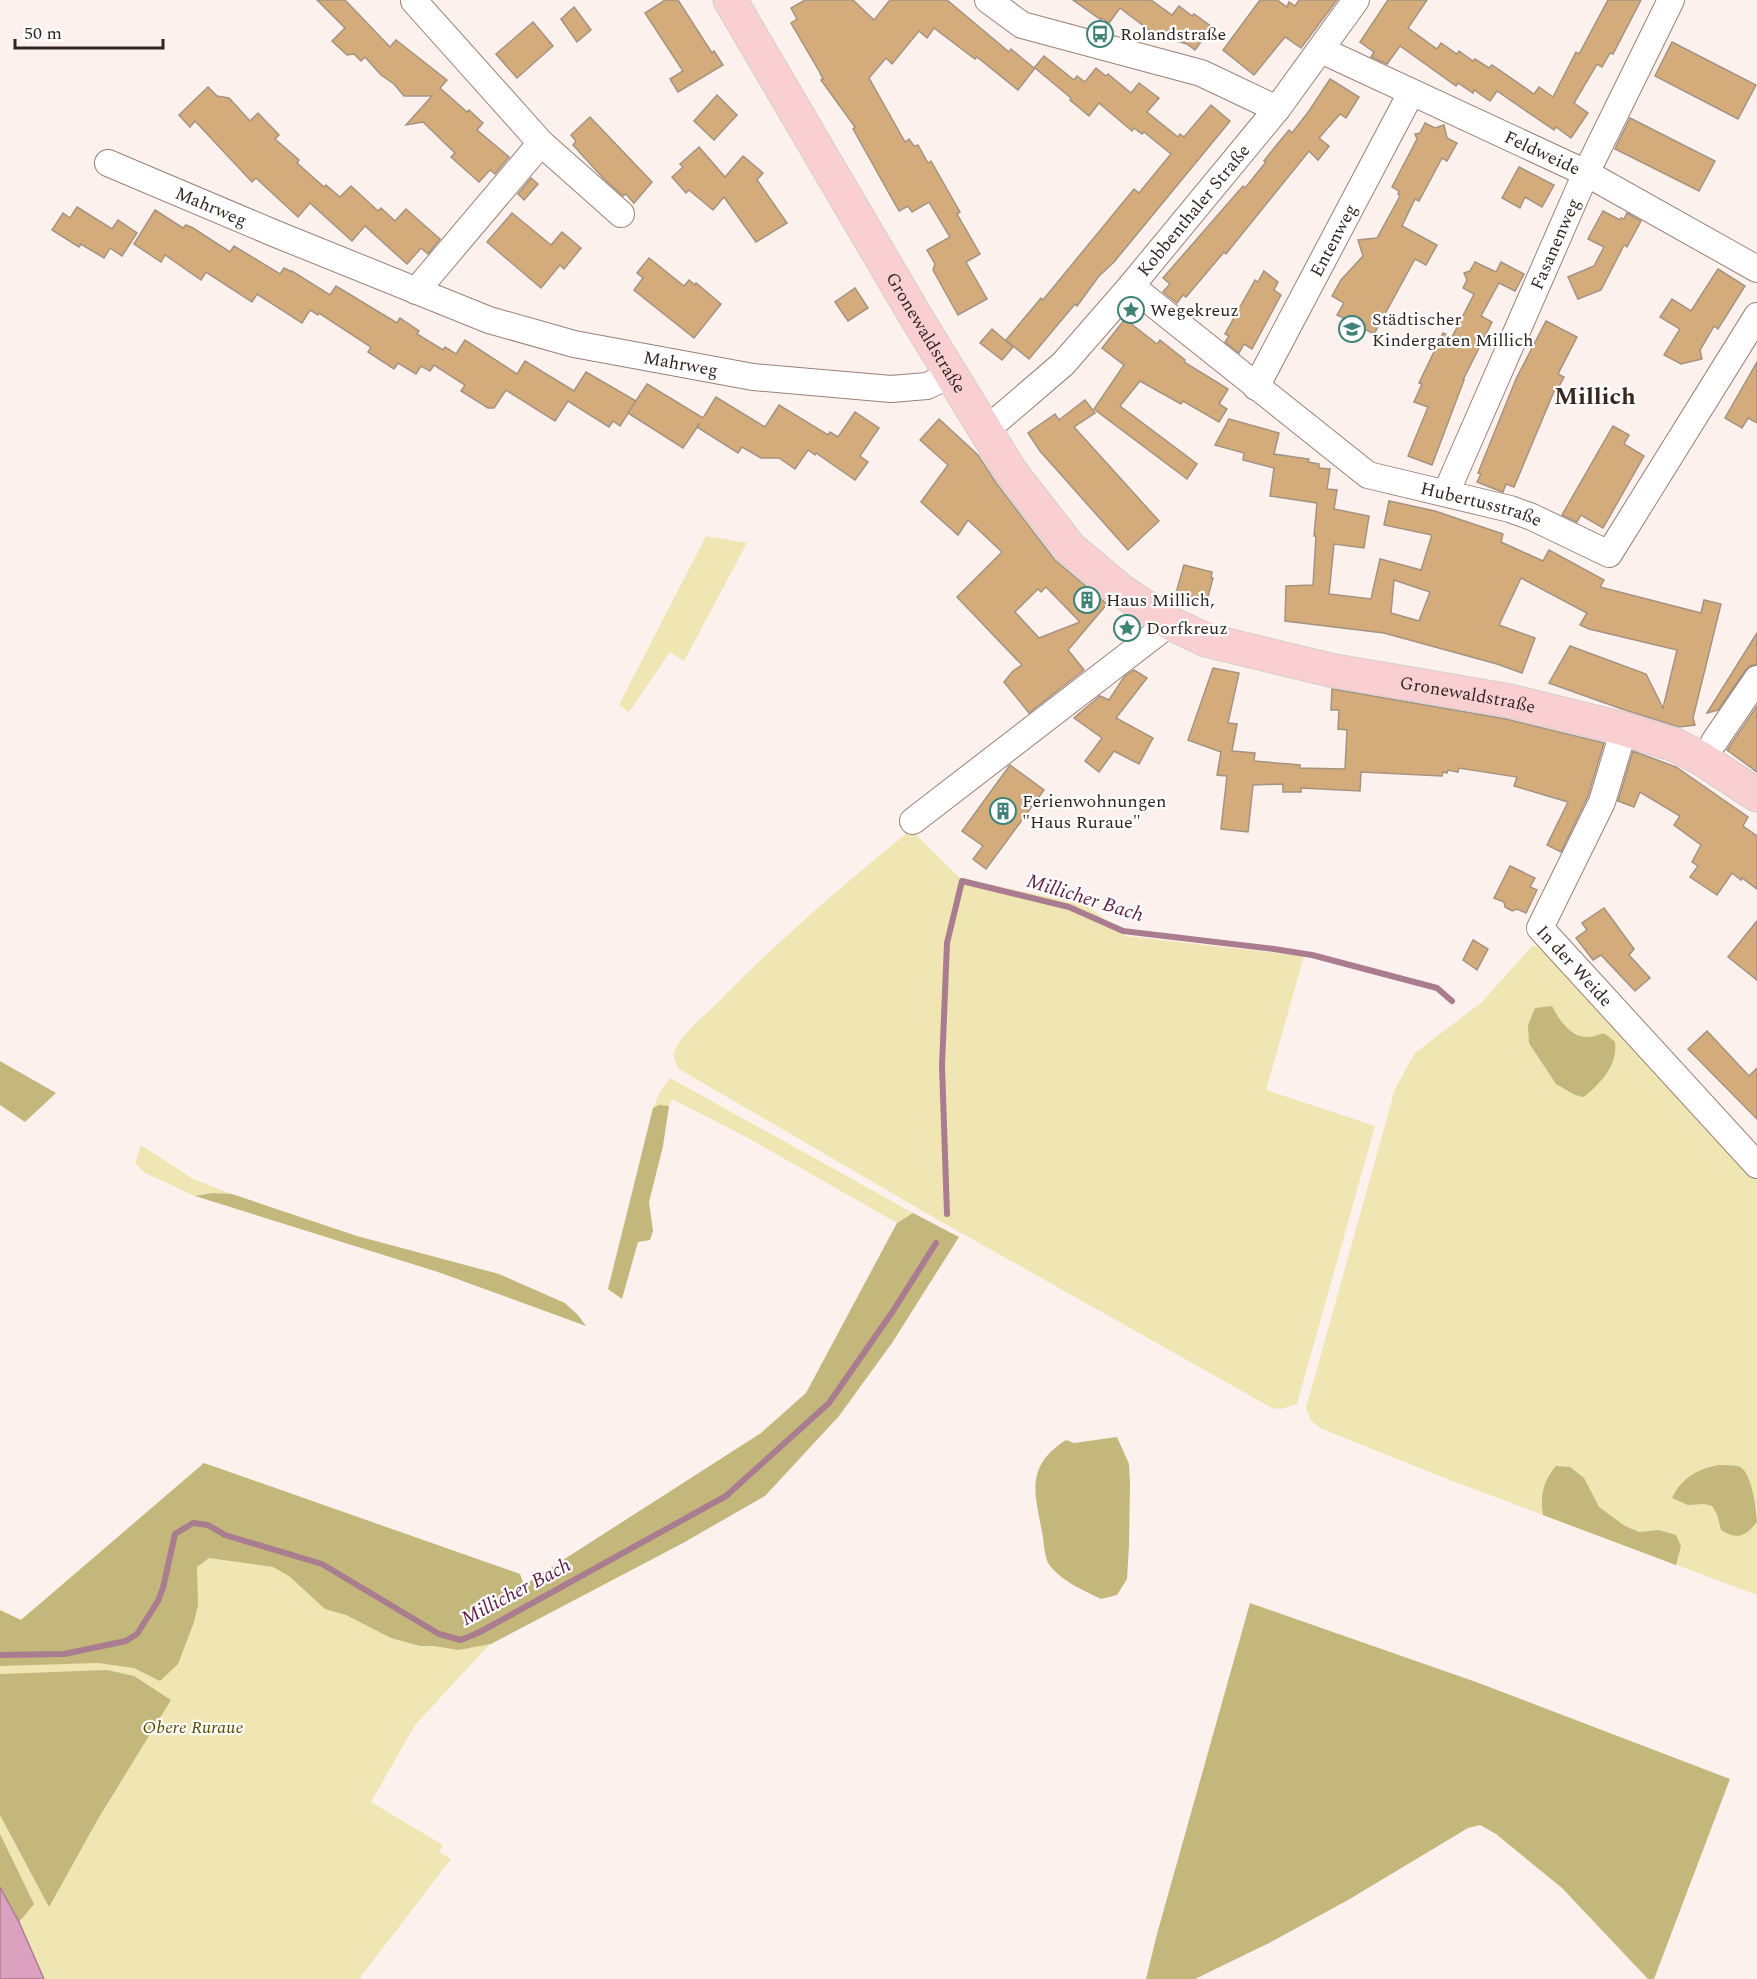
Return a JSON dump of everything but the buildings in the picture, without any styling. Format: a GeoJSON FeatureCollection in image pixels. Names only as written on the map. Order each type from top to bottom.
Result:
{"type":"FeatureCollection","features":[{"type":"Feature","properties":{"kind":"main road","name":"Gronewaldstraße"},"geometry":{"type":"LineString","coordinates":[[730,0],[916,317],[1011,472],[1070,548],[1120,590],[1170,623],[1206,640],[1330,670],[1510,701],[1624,729],[1675,745],[1702,759],[1757,795]]}},
{"type":"Feature","properties":{"kind":"street"},"geometry":{"type":"LineString","coordinates":[[988,0],[1022,25],[1201,73],[1276,109]]}},
{"type":"Feature","properties":{"kind":"street","name":"Kobbenthaler Straße"},"geometry":{"type":"LineString","coordinates":[[987,430],[1063,364],[1131,286],[1276,109],[1356,0]]}},
{"type":"Feature","properties":{"kind":"street","name":"Fasanenweg"},"geometry":{"type":"LineString","coordinates":[[1446,493],[1586,173],[1671,0]]}},
{"type":"Feature","properties":{"kind":"street"},"geometry":{"type":"LineString","coordinates":[[414,1],[541,143],[621,214]]}},
{"type":"Feature","properties":{"kind":"street","name":"Feldweide"},"geometry":{"type":"LineString","coordinates":[[1321,50],[1586,173],[1757,269]]}},
{"type":"Feature","properties":{"kind":"street","name":"Entenweg"},"geometry":{"type":"LineString","coordinates":[[1256,387],[1411,93]]}},
{"type":"Feature","properties":{"kind":"street"},"geometry":{"type":"LineString","coordinates":[[416,291],[541,143]]}},
{"type":"Feature","properties":{"kind":"street","name":"Mahrweg"},"geometry":{"type":"LineString","coordinates":[[108,163],[489,320],[574,344],[753,376],[891,389],[927,386],[952,374]]}},
{"type":"Feature","properties":{"kind":"street","name":"Hubertusstraße"},"geometry":{"type":"LineString","coordinates":[[1131,286],[1368,475],[1510,509],[1532,517],[1609,554],[1757,316]]}},
{"type":"Feature","properties":{"kind":"street"},"geometry":{"type":"LineString","coordinates":[[913,820],[1170,623]]}},
{"type":"Feature","properties":{"kind":"street"},"geometry":{"type":"LineString","coordinates":[[1714,742],[1757,680]]}},
{"type":"Feature","properties":{"kind":"street","name":"In der Weide"},"geometry":{"type":"LineString","coordinates":[[1624,729],[1602,802],[1540,928],[1757,1165]]}},
{"type":"Feature","properties":{"kind":"green space"},"geometry":{"type":"Polygon","coordinates":[[[706,536],[747,543],[684,661],[670,652],[629,712],[619,705],[706,536]]]}},
{"type":"Feature","properties":{"kind":"green space"},"geometry":{"type":"Polygon","coordinates":[[[911,830],[960,878],[1086,905],[1126,936],[1304,956],[1266,1090],[1375,1126],[1297,1404],[1281,1409],[1272,1408],[933,1217],[679,1069],[674,1053],[692,1027],[793,930],[911,830]]]}},
{"type":"Feature","properties":{"kind":"green space"},"geometry":{"type":"Polygon","coordinates":[[[1532,946],[1541,946],[1757,1172],[1757,1595],[1447,1479],[1322,1429],[1311,1421],[1306,1408],[1395,1089],[1415,1053],[1482,1002],[1532,946]]]}},
{"type":"Feature","properties":{"kind":"green space"},"geometry":{"type":"Polygon","coordinates":[[[670,1078],[913,1213],[897,1223],[748,1138],[672,1099],[669,1106],[659,1105],[653,1108],[670,1078]]]}},
{"type":"Feature","properties":{"kind":"green space"},"geometry":{"type":"Polygon","coordinates":[[[141,1145],[193,1179],[232,1194],[213,1193],[195,1196],[145,1173],[135,1163],[141,1145]]]}},
{"type":"Feature","properties":{"kind":"green space","name":"Obere Ruraue"},"geometry":{"type":"Polygon","coordinates":[[[204,1463],[520,1574],[490,1644],[415,1725],[371,1802],[443,1845],[439,1852],[451,1859],[359,1979],[0,1979],[0,1610],[21,1620],[204,1463]]]}},
{"type":"Feature","properties":{"kind":"shaded area"},"geometry":{"type":"Polygon","coordinates":[[[1552,1006],[1562,1022],[1576,1035],[1588,1037],[1604,1034],[1615,1042],[1611,1066],[1602,1080],[1584,1097],[1575,1095],[1556,1084],[1529,1043],[1528,1025],[1535,1008],[1552,1006]]]}},
{"type":"Feature","properties":{"kind":"shaded area"},"geometry":{"type":"Polygon","coordinates":[[[0,1061],[56,1093],[25,1122],[0,1105],[0,1061]]]}},
{"type":"Feature","properties":{"kind":"shaded area"},"geometry":{"type":"Polygon","coordinates":[[[659,1105],[669,1106],[663,1146],[649,1202],[653,1231],[650,1240],[638,1242],[622,1299],[608,1289],[653,1108],[659,1105]]]}},
{"type":"Feature","properties":{"kind":"shaded area"},"geometry":{"type":"Polygon","coordinates":[[[213,1193],[232,1194],[357,1236],[499,1274],[565,1303],[586,1326],[438,1272],[195,1196],[213,1193]]]}},
{"type":"Feature","properties":{"kind":"shaded area"},"geometry":{"type":"Polygon","coordinates":[[[913,1213],[959,1237],[892,1343],[839,1416],[765,1496],[683,1543],[491,1644],[458,1650],[420,1646],[391,1638],[346,1615],[325,1609],[289,1576],[273,1567],[209,1558],[197,1567],[198,1605],[178,1664],[160,1681],[134,1668],[98,1663],[0,1666],[0,1610],[21,1620],[204,1463],[520,1574],[524,1585],[761,1433],[806,1393],[897,1223],[913,1213]]]}},
{"type":"Feature","properties":{"kind":"shaded area"},"geometry":{"type":"Polygon","coordinates":[[[1117,1437],[1129,1464],[1127,1579],[1117,1595],[1101,1599],[1068,1582],[1047,1561],[1037,1508],[1036,1482],[1038,1471],[1044,1460],[1066,1440],[1074,1443],[1117,1437]]]}},
{"type":"Feature","properties":{"kind":"shaded area"},"geometry":{"type":"Polygon","coordinates":[[[1719,1465],[1738,1466],[1743,1469],[1750,1482],[1757,1522],[1745,1534],[1736,1536],[1721,1530],[1717,1514],[1712,1506],[1688,1505],[1672,1498],[1685,1480],[1704,1469],[1719,1465]]]}},
{"type":"Feature","properties":{"kind":"shaded area"},"geometry":{"type":"Polygon","coordinates":[[[1556,1466],[1570,1467],[1584,1478],[1599,1507],[1625,1526],[1639,1532],[1659,1530],[1676,1535],[1681,1546],[1676,1565],[1543,1515],[1544,1489],[1548,1477],[1556,1466]]]}},
{"type":"Feature","properties":{"kind":"shaded area"},"geometry":{"type":"Polygon","coordinates":[[[1250,1603],[1476,1682],[1730,1779],[1654,1979],[1648,1979],[1562,1888],[1496,1834],[1480,1825],[1468,1828],[1348,1900],[1269,1943],[1195,1979],[1146,1979],[1250,1603]]]}},
{"type":"Feature","properties":{"kind":"shaded area"},"geometry":{"type":"Polygon","coordinates":[[[107,1670],[134,1676],[171,1700],[98,1819],[49,1907],[0,1815],[0,1674],[107,1670]]]}},
{"type":"Feature","properties":{"kind":"shaded area"},"geometry":{"type":"Polygon","coordinates":[[[0,1834],[34,1904],[19,1922],[0,1886],[0,1834]]]}},
{"type":"Feature","properties":{"kind":"shaded area"},"geometry":{"type":"Polygon","coordinates":[[[0,1887],[19,1922],[44,1979],[0,1979],[0,1887]]]}},
{"type":"Feature","properties":{"kind":"waterway","name":"Millicher Bach"},"geometry":{"type":"LineString","coordinates":[[947,1214],[942,1066],[947,943],[962,881],[1069,907],[1123,931],[1312,955],[1437,988],[1452,1001]]}},
{"type":"Feature","properties":{"kind":"waterway","name":"Millicher Bach"},"geometry":{"type":"LineString","coordinates":[[0,1655],[64,1654],[126,1641],[137,1634],[158,1601],[163,1588],[175,1534],[193,1523],[208,1525],[225,1535],[322,1564],[439,1634],[461,1640],[480,1632],[726,1496],[829,1403],[893,1311],[936,1243]]}},
{"type":"Feature","properties":{"kind":"place","name":"Rolandstraße"},"geometry":{"type":"Point","coordinates":[1100,34]}},
{"type":"Feature","properties":{"kind":"place","name":"Wegekreuz"},"geometry":{"type":"Point","coordinates":[1131,310]}},
{"type":"Feature","properties":{"kind":"place","name":"Städtischer Kindergaten Millich"},"geometry":{"type":"Point","coordinates":[1352,329]}},
{"type":"Feature","properties":{"kind":"place","name":"Haus Millich,"},"geometry":{"type":"Point","coordinates":[1087,600]}},
{"type":"Feature","properties":{"kind":"place","name":"Dorfkreuz"},"geometry":{"type":"Point","coordinates":[1127,628]}},
{"type":"Feature","properties":{"kind":"place","name":"Ferienwohnungen \"Haus Ruraue\""},"geometry":{"type":"Point","coordinates":[1003,811]}},
{"type":"Feature","properties":{"kind":"district","name":"Millich"},"geometry":{"type":"Point","coordinates":[1595,397]}}]}
